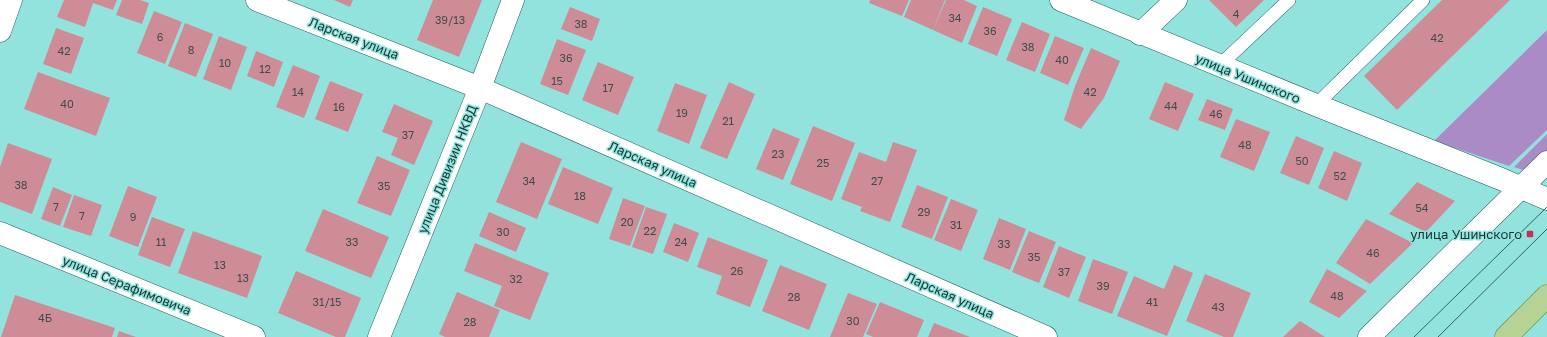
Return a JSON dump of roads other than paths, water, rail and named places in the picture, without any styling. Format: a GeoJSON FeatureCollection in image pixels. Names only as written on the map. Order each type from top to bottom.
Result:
{"type":"FeatureCollection","features":[{"type":"Feature","properties":{"kind":"main road"},"geometry":{"type":"LineString","coordinates":[[1506,337],[1547,296]]}},
{"type":"Feature","properties":{"kind":"street"},"geometry":{"type":"LineString","coordinates":[[0,31],[11,0]]}},
{"type":"Feature","properties":{"kind":"street","name":"Ларская улица"},"geometry":{"type":"LineString","coordinates":[[257,0],[480,88],[1046,337]]}},
{"type":"Feature","properties":{"kind":"street","name":"улица Дивизии НКВД"},"geometry":{"type":"LineString","coordinates":[[379,337],[480,88],[513,0]]}},
{"type":"Feature","properties":{"kind":"street","name":"улица Ушинского"},"geometry":{"type":"LineString","coordinates":[[1062,0],[1140,34],[1521,187],[1547,199]]}},
{"type":"Feature","properties":{"kind":"street"},"geometry":{"type":"LineString","coordinates":[[1140,34],[1176,0]]}},
{"type":"Feature","properties":{"kind":"street"},"geometry":{"type":"LineString","coordinates":[[1370,337],[1547,162]]}},
{"type":"Feature","properties":{"kind":"street","name":"улица Серафимовича"},"geometry":{"type":"LineString","coordinates":[[0,233],[254,337]]}},
{"type":"Feature","properties":{"kind":"lane"},"geometry":{"type":"LineString","coordinates":[[1219,66],[1289,0]]}},
{"type":"Feature","properties":{"kind":"lane"},"geometry":{"type":"LineString","coordinates":[[1316,105],[1423,0]]}},
{"type":"Feature","properties":{"kind":"tram line"},"geometry":{"type":"LineString","coordinates":[[1414,337],[1547,207]]}},
{"type":"Feature","properties":{"kind":"tram line"},"geometry":{"type":"LineString","coordinates":[[1438,337],[1547,229]]}},
{"type":"Feature","properties":{"kind":"place","name":"улица Ушинского"},"geometry":{"type":"Point","coordinates":[1530,234]}}]}
